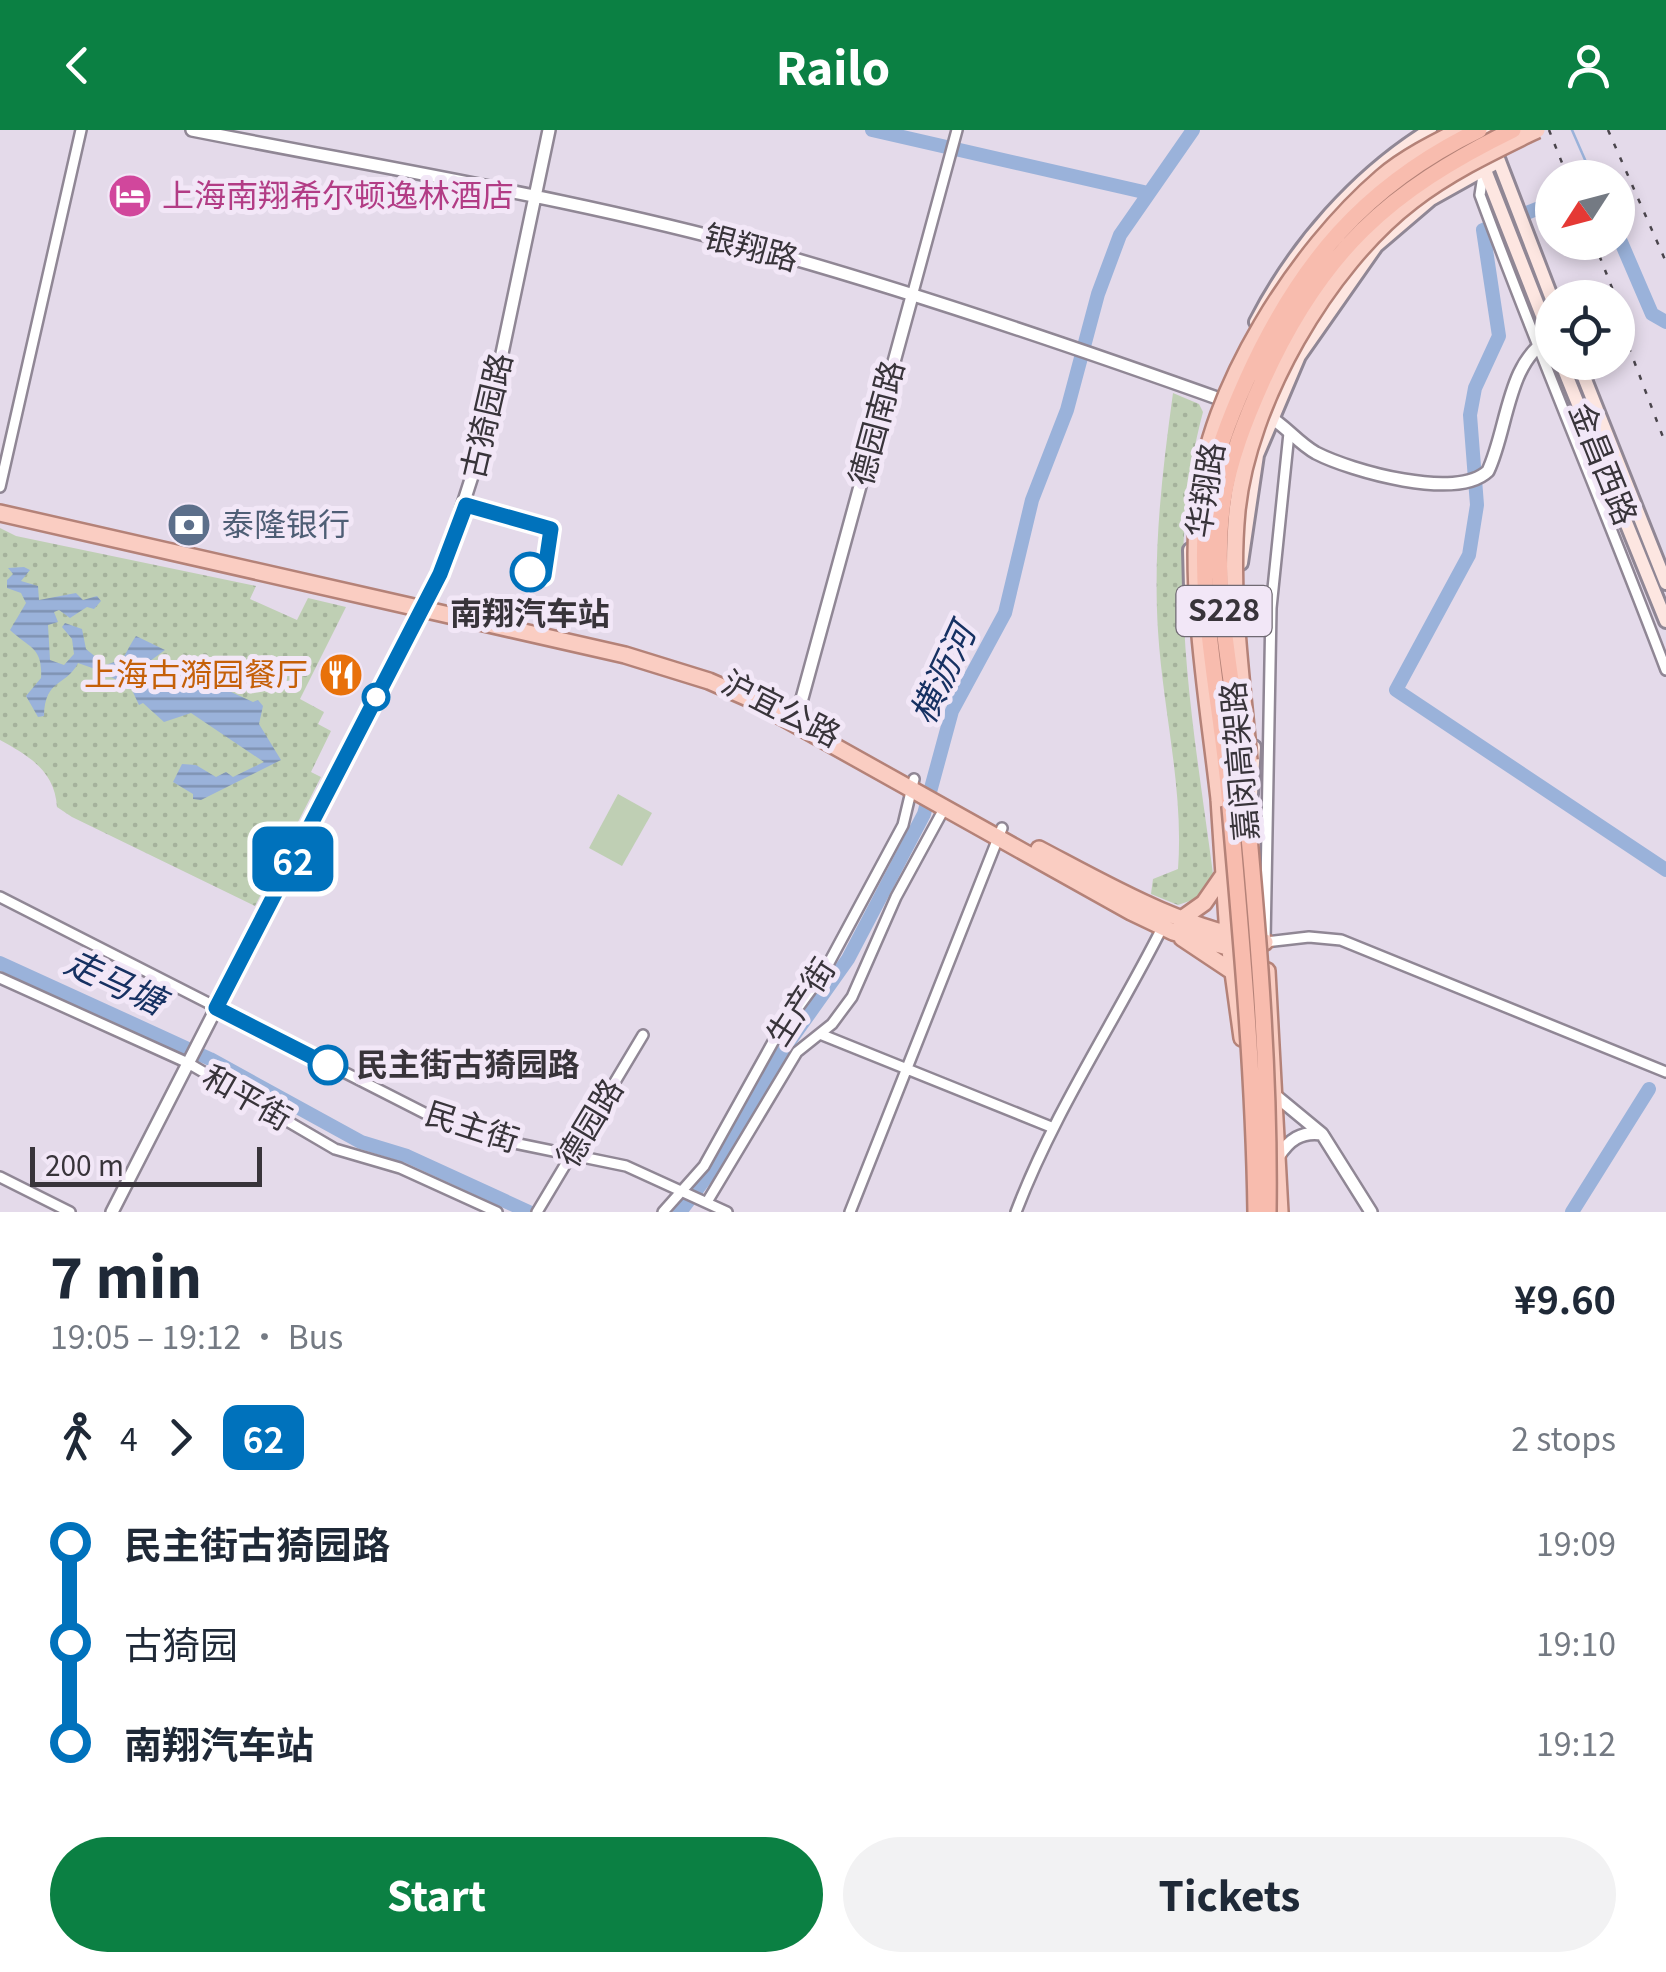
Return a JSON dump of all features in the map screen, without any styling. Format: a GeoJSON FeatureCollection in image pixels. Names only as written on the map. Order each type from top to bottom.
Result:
{"type":"FeatureCollection","features":[{"type":"Feature","properties":{"kind":"highway","name":"嘉闵高架路"},"geometry":{"type":"LineString","coordinates":[[1253,1212],[1237,884],[1205,580],[1208,500],[1236,405],[1271,326],[1320,250],[1376,193],[1439,150],[1483,130]]}},
{"type":"Feature","properties":{"kind":"highway","name":"嘉闵高架路"},"geometry":{"type":"LineString","coordinates":[[1268,1212],[1270,1123],[1244,777],[1220,575],[1223,501],[1244,424],[1284,335],[1332,259],[1403,193],[1448,162],[1513,130]]}},
{"type":"Feature","properties":{"kind":"main road"},"geometry":{"type":"LineString","coordinates":[[1219,799],[1209,770],[1188,580],[1193,499],[1203,445],[1218,398],[1268,300],[1315,233],[1379,164],[1430,130]]}},
{"type":"Feature","properties":{"kind":"main road","name":"华翔路"},"geometry":{"type":"LineString","coordinates":[[1228,941],[1219,799],[1194,580],[1198,498],[1220,411],[1265,320],[1316,245],[1382,176],[1460,130]]}},
{"type":"Feature","properties":{"kind":"main road"},"geometry":{"type":"LineString","coordinates":[[1470,130],[1493,212],[1535,304]]}},
{"type":"Feature","properties":{"kind":"main road"},"geometry":{"type":"LineString","coordinates":[[1483,130],[1545,280]]}},
{"type":"Feature","properties":{"kind":"main road","name":"华翔路"},"geometry":{"type":"LineString","coordinates":[[1265,942],[1258,916],[1234,574],[1237,507],[1255,432],[1294,342],[1368,242],[1410,202],[1459,168],[1538,130]]}},
{"type":"Feature","properties":{"kind":"main road"},"geometry":{"type":"LineString","coordinates":[[1252,794],[1255,770],[1240,573],[1248,497],[1272,417],[1300,356],[1376,246],[1432,199],[1498,161]]}},
{"type":"Feature","properties":{"kind":"main road","name":"金昌西路"},"geometry":{"type":"LineString","coordinates":[[1569,380],[1666,621]]}},
{"type":"Feature","properties":{"kind":"main road","name":"金昌西路"},"geometry":{"type":"LineString","coordinates":[[1585,380],[1666,583]]}},
{"type":"Feature","properties":{"kind":"main road","name":"沪宜公路"},"geometry":{"type":"LineString","coordinates":[[0,504],[423,604]]}},
{"type":"Feature","properties":{"kind":"main road","name":"沪宜公路"},"geometry":{"type":"LineString","coordinates":[[0,513],[670,658],[796,719],[1172,927],[1228,941],[1265,942]]}},
{"type":"Feature","properties":{"kind":"main road"},"geometry":{"type":"LineString","coordinates":[[1224,874],[1216,891],[1172,927],[1232,972]]}},
{"type":"Feature","properties":{"kind":"main road"},"geometry":{"type":"LineString","coordinates":[[1228,941],[1244,1047],[1253,1212]]}},
{"type":"Feature","properties":{"kind":"main road"},"geometry":{"type":"LineString","coordinates":[[1228,941],[1266,959]]}},
{"type":"Feature","properties":{"kind":"main road"},"geometry":{"type":"LineString","coordinates":[[1265,942],[1280,1212]]}},
{"type":"Feature","properties":{"kind":"street"},"geometry":{"type":"LineString","coordinates":[[0,487],[81,130]]}},
{"type":"Feature","properties":{"kind":"street","name":"银翔路"},"geometry":{"type":"LineString","coordinates":[[192,130],[707,236],[1098,355],[1272,417],[1317,453],[1436,486],[1481,478],[1495,456],[1522,364],[1535,346]]}},
{"type":"Feature","properties":{"kind":"street","name":"古猗园路"},"geometry":{"type":"LineString","coordinates":[[112,1212],[450,548],[474,481],[549,130]]}},
{"type":"Feature","properties":{"kind":"street","name":"德园南路"},"geometry":{"type":"LineString","coordinates":[[796,719],[957,130]]}},
{"type":"Feature","properties":{"kind":"street"},"geometry":{"type":"LineString","coordinates":[[1504,241],[1535,346]]}},
{"type":"Feature","properties":{"kind":"street"},"geometry":{"type":"LineString","coordinates":[[1549,380],[1666,670]]}},
{"type":"Feature","properties":{"kind":"street"},"geometry":{"type":"LineString","coordinates":[[1290,433],[1271,608],[1265,942],[1310,937],[1341,940],[1666,1072]]}},
{"type":"Feature","properties":{"kind":"street","name":"生产街"},"geometry":{"type":"LineString","coordinates":[[663,1212],[704,1166],[773,1042],[824,972],[903,825],[918,787]]}},
{"type":"Feature","properties":{"kind":"street"},"geometry":{"type":"LineString","coordinates":[[727,1212],[707,1202],[798,1052],[820,1034],[859,985],[941,802]]}},
{"type":"Feature","properties":{"kind":"street"},"geometry":{"type":"LineString","coordinates":[[850,1212],[1000,833]]}},
{"type":"Feature","properties":{"kind":"street","name":"民主街"},"geometry":{"type":"LineString","coordinates":[[0,897],[454,1127],[636,1169],[707,1202]]}},
{"type":"Feature","properties":{"kind":"street"},"geometry":{"type":"LineString","coordinates":[[1016,1212],[1051,1127],[1172,927]]}},
{"type":"Feature","properties":{"kind":"street","name":"和平街"},"geometry":{"type":"LineString","coordinates":[[0,978],[188,1061],[335,1149],[400,1168],[496,1212]]}},
{"type":"Feature","properties":{"kind":"street"},"geometry":{"type":"LineString","coordinates":[[820,1034],[1051,1127]]}},
{"type":"Feature","properties":{"kind":"street","name":"德园路"},"geometry":{"type":"LineString","coordinates":[[538,1211],[643,1035]]}},
{"type":"Feature","properties":{"kind":"street"},"geometry":{"type":"LineString","coordinates":[[1276,1096],[1322,1134],[1371,1212]]}},
{"type":"Feature","properties":{"kind":"street"},"geometry":{"type":"LineString","coordinates":[[1278,1157],[1286,1144],[1300,1135],[1322,1134]]}},
{"type":"Feature","properties":{"kind":"street"},"geometry":{"type":"LineString","coordinates":[[0,1176],[70,1212]]}},
{"type":"Feature","properties":{"kind":"green space"},"geometry":{"type":"Polygon","coordinates":[[[1173,393],[1199,404],[1203,412],[1184,527],[1183,585],[1190,701],[1213,874],[1201,897],[1178,905],[1151,894],[1153,879],[1178,869],[1178,810],[1157,601],[1160,512],[1173,393]]]}},
{"type":"Feature","properties":{"kind":"green space"},"geometry":{"type":"Polygon","coordinates":[[[0,528],[16,536],[256,586],[250,599],[297,620],[308,598],[346,607],[300,699],[324,712],[318,724],[331,731],[311,772],[321,777],[255,906],[72,817],[57,807],[51,784],[39,766],[0,740],[0,528]]]}},
{"type":"Feature","properties":{"kind":"green space"},"geometry":{"type":"Polygon","coordinates":[[[618,794],[652,813],[622,866],[589,848],[618,794]]]}},
{"type":"Feature","properties":{"kind":"water"},"geometry":{"type":"Polygon","coordinates":[[[8,568],[30,570],[21,581],[38,586],[39,600],[76,593],[83,600],[97,596],[101,601],[94,609],[87,607],[70,618],[59,610],[54,612],[58,622],[48,625],[50,660],[64,665],[74,654],[72,639],[62,627],[65,623],[82,629],[86,649],[103,663],[98,670],[78,663],[52,689],[44,716],[38,717],[26,696],[41,678],[40,660],[10,630],[26,603],[21,593],[7,588],[7,580],[13,574],[8,568]]]}},
{"type":"Feature","properties":{"kind":"water"},"geometry":{"type":"Polygon","coordinates":[[[136,636],[165,650],[150,661],[155,665],[150,675],[176,688],[190,678],[202,690],[213,691],[218,686],[253,702],[258,700],[263,706],[259,724],[281,760],[201,800],[193,799],[193,794],[173,782],[182,764],[196,765],[216,777],[226,772],[233,777],[264,762],[191,713],[164,722],[143,703],[139,705],[131,688],[104,673],[106,665],[125,655],[136,636]]]}},
{"type":"Feature","properties":{"kind":"waterway"},"geometry":{"type":"LineString","coordinates":[[872,130],[1148,193]]}},
{"type":"Feature","properties":{"kind":"waterway","name":"横沥河"},"geometry":{"type":"LineString","coordinates":[[680,1212],[720,1159],[787,1045],[848,959],[924,814],[952,711],[1005,613],[1032,500],[1067,410],[1098,294],[1120,235],[1193,130]]}},
{"type":"Feature","properties":{"kind":"waterway"},"geometry":{"type":"LineString","coordinates":[[1572,130],[1585,160]]}},
{"type":"Feature","properties":{"kind":"waterway"},"geometry":{"type":"LineString","coordinates":[[1535,210],[1483,230],[1499,336],[1475,388],[1470,415],[1477,505],[1469,555],[1396,690],[1666,870]]}},
{"type":"Feature","properties":{"kind":"waterway"},"geometry":{"type":"LineString","coordinates":[[1629,260],[1652,314],[1666,322]]}},
{"type":"Feature","properties":{"kind":"waterway","name":"走马塘"},"geometry":{"type":"LineString","coordinates":[[0,963],[210,1059],[361,1142],[407,1156],[529,1212]]}},
{"type":"Feature","properties":{"kind":"waterway"},"geometry":{"type":"LineString","coordinates":[[1572,1212],[1649,1089]]}},
{"type":"Feature","properties":{"kind":"railway"},"geometry":{"type":"LineString","coordinates":[[1549,130],[1561,160]]}},
{"type":"Feature","properties":{"kind":"railway"},"geometry":{"type":"LineString","coordinates":[[1608,130],[1666,262]]}},
{"type":"Feature","properties":{"kind":"railway"},"geometry":{"type":"LineString","coordinates":[[1601,260],[1609,280]]}},
{"type":"Feature","properties":{"kind":"railway"},"geometry":{"type":"LineString","coordinates":[[1635,364],[1666,445]]}},
{"type":"Feature","properties":{"kind":"bus line","name":"62"},"geometry":{"type":"LineString","coordinates":[[328,1065],[216,1008],[440,574],[466,505],[551,529],[544,576],[530,572]]}},
{"type":"Feature","properties":{"kind":"place","name":"上海南翔希尔顿逸林酒店"},"geometry":{"type":"Point","coordinates":[130,196]}},
{"type":"Feature","properties":{"kind":"place","name":"泰隆银行"},"geometry":{"type":"Point","coordinates":[189,525]}},
{"type":"Feature","properties":{"kind":"place","name":"南翔汽车站"},"geometry":{"type":"Point","coordinates":[530,572]}},
{"type":"Feature","properties":{"kind":"place","name":"上海古漪园餐厅"},"geometry":{"type":"Point","coordinates":[341,675]}},
{"type":"Feature","properties":{"kind":"place","name":"民主街古猗园路"},"geometry":{"type":"Point","coordinates":[328,1065]}}]}
